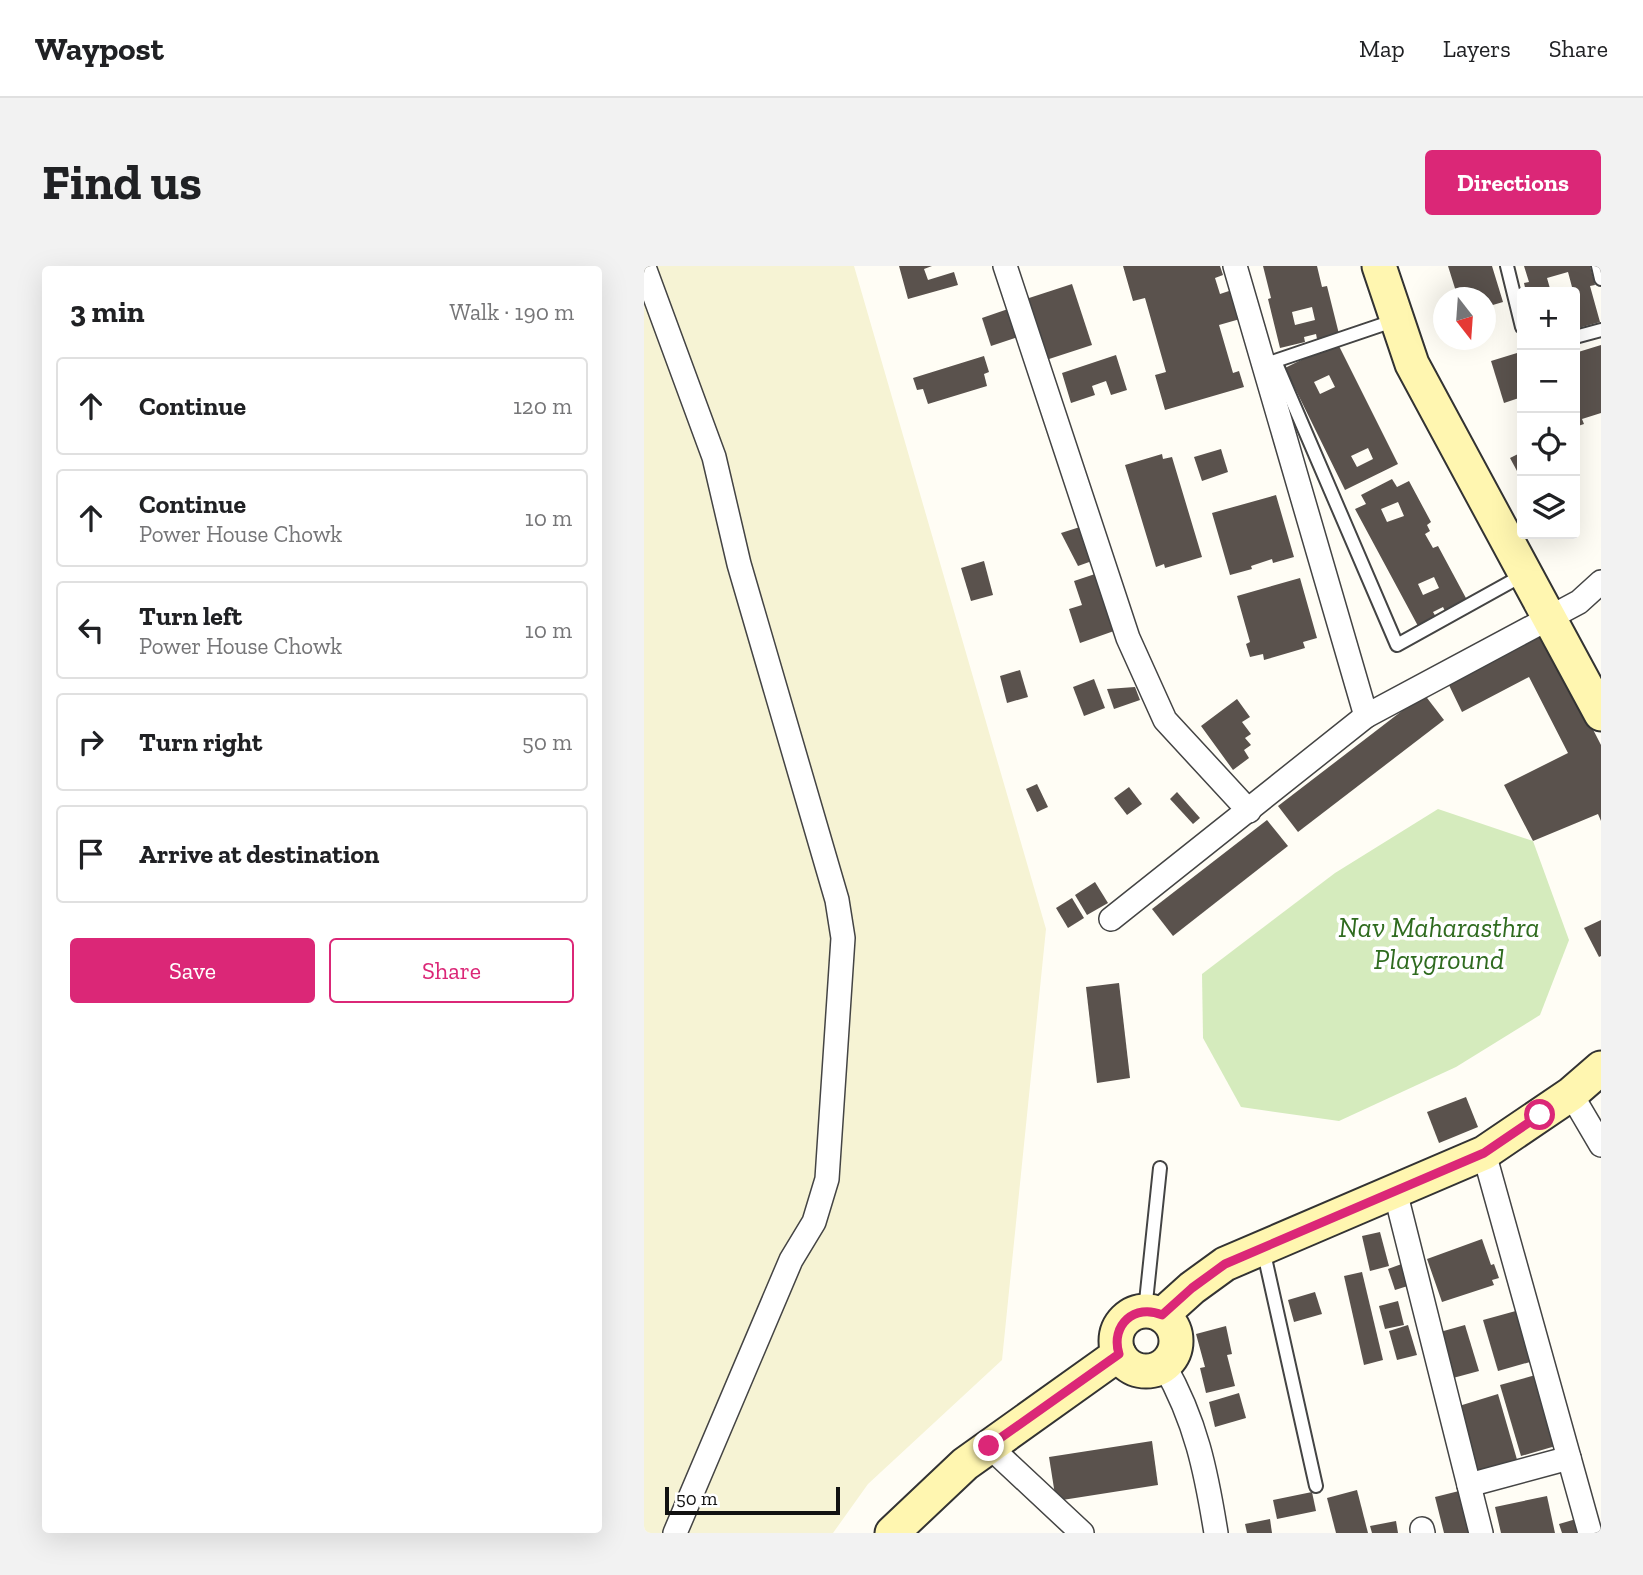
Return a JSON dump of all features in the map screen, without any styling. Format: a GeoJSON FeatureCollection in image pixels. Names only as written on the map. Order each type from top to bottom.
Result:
{"type":"FeatureCollection","features":[{"type":"Feature","properties":{"kind":"street"},"geometry":{"type":"LineString","coordinates":[[1005,266],[1128,638],[1165,720],[1249,811]]}},
{"type":"Feature","properties":{"kind":"street"},"geometry":{"type":"LineString","coordinates":[[1236,266],[1367,716]]}},
{"type":"Feature","properties":{"kind":"street"},"geometry":{"type":"LineString","coordinates":[[1379,266],[1412,365],[1601,714]]}},
{"type":"Feature","properties":{"kind":"street"},"geometry":{"type":"LineString","coordinates":[[644,267],[714,457],[739,564],[838,900],[843,938],[827,1179],[814,1222],[791,1260],[674,1533]]}},
{"type":"Feature","properties":{"kind":"street"},"geometry":{"type":"LineString","coordinates":[[1111,919],[1367,716],[1550,618],[1579,601],[1601,582]]}},
{"type":"Feature","properties":{"kind":"street"},"geometry":{"type":"LineString","coordinates":[[1154,1313],[1171,1323],[1177,1340],[1172,1357],[1164,1365],[1141,1371],[1130,1367],[1119,1354],[1116,1342],[1121,1325],[1128,1317],[1154,1313],[1225,1264],[1484,1153],[1572,1094],[1601,1068]]}},
{"type":"Feature","properties":{"kind":"street"},"geometry":{"type":"LineString","coordinates":[[1572,1094],[1601,1144]]}},
{"type":"Feature","properties":{"kind":"street"},"geometry":{"type":"LineString","coordinates":[[1484,1153],[1590,1533]]}},
{"type":"Feature","properties":{"kind":"street"},"geometry":{"type":"LineString","coordinates":[[1395,1191],[1481,1533]]}},
{"type":"Feature","properties":{"kind":"street"},"geometry":{"type":"LineString","coordinates":[[892,1533],[965,1464],[1119,1354]]}},
{"type":"Feature","properties":{"kind":"street"},"geometry":{"type":"LineString","coordinates":[[1164,1365],[1193,1425],[1205,1467],[1216,1533]]}},
{"type":"Feature","properties":{"kind":"street"},"geometry":{"type":"LineString","coordinates":[[989,1446],[1082,1533]]}},
{"type":"Feature","properties":{"kind":"street"},"geometry":{"type":"LineString","coordinates":[[1469,1485],[1569,1458]]}},
{"type":"Feature","properties":{"kind":"lane"},"geometry":{"type":"LineString","coordinates":[[1507,266],[1517,307]]}},
{"type":"Feature","properties":{"kind":"lane"},"geometry":{"type":"LineString","coordinates":[[1598,266],[1601,279]]}},
{"type":"Feature","properties":{"kind":"lane"},"geometry":{"type":"LineString","coordinates":[[1396,320],[1275,361],[1397,645],[1525,574]]}},
{"type":"Feature","properties":{"kind":"lane"},"geometry":{"type":"LineString","coordinates":[[1580,336],[1601,330]]}},
{"type":"Feature","properties":{"kind":"lane"},"geometry":{"type":"LineString","coordinates":[[1154,1313],[1160,1168]]}},
{"type":"Feature","properties":{"kind":"lane"},"geometry":{"type":"LineString","coordinates":[[1263,1248],[1316,1486]]}},
{"type":"Feature","properties":{"kind":"shaded area"},"geometry":{"type":"Polygon","coordinates":[[[644,266],[854,266],[1046,929],[1002,1360],[868,1484],[833,1533],[644,1533],[644,266]]]}},
{"type":"Feature","properties":{"kind":"green space","name":"Nav Maharasthra Playground"},"geometry":{"type":"Polygon","coordinates":[[[1438,809],[1533,841],[1569,940],[1540,1015],[1456,1067],[1339,1121],[1241,1107],[1203,1038],[1202,974],[1335,873],[1438,809]]]}},
{"type":"Feature","properties":{"kind":"building"},"geometry":{"type":"Polygon","coordinates":[[[899,266],[932,266],[924,269],[928,280],[954,272],[958,285],[908,299],[899,266]]]}},
{"type":"Feature","properties":{"kind":"building"},"geometry":{"type":"Polygon","coordinates":[[[1123,266],[1220,266],[1223,275],[1215,278],[1220,294],[1232,290],[1240,319],[1219,325],[1233,373],[1239,371],[1244,387],[1165,410],[1155,375],[1166,372],[1145,298],[1133,301],[1123,266]]]}},
{"type":"Feature","properties":{"kind":"building"},"geometry":{"type":"Polygon","coordinates":[[[1263,266],[1317,266],[1322,287],[1327,286],[1339,334],[1317,339],[1316,334],[1304,337],[1305,342],[1280,348],[1268,299],[1271,298],[1263,266]],[[1312,307],[1292,312],[1295,325],[1315,320],[1312,307]]]}},
{"type":"Feature","properties":{"kind":"building"},"geometry":{"type":"Polygon","coordinates":[[[1448,266],[1492,266],[1503,302],[1496,304],[1496,287],[1455,287],[1448,266]]]}},
{"type":"Feature","properties":{"kind":"building"},"geometry":{"type":"Polygon","coordinates":[[[1524,266],[1590,266],[1595,285],[1590,286],[1600,322],[1580,328],[1580,287],[1572,287],[1568,272],[1547,278],[1550,287],[1525,287],[1524,283],[1529,282],[1524,266]]]}},
{"type":"Feature","properties":{"kind":"building"},"geometry":{"type":"Polygon","coordinates":[[[1072,284],[1092,345],[1046,360],[1026,299],[1072,284]]]}},
{"type":"Feature","properties":{"kind":"building"},"geometry":{"type":"Polygon","coordinates":[[[1008,309],[1018,337],[991,346],[982,318],[1008,309]]]}},
{"type":"Feature","properties":{"kind":"building"},"geometry":{"type":"Polygon","coordinates":[[[1337,342],[1398,464],[1345,490],[1285,368],[1337,342]],[[1329,375],[1314,382],[1320,394],[1335,387],[1329,375]],[[1368,448],[1351,456],[1357,467],[1373,459],[1368,448]]]}},
{"type":"Feature","properties":{"kind":"building"},"geometry":{"type":"Polygon","coordinates":[[[1601,345],[1601,413],[1582,419],[1584,424],[1580,425],[1580,413],[1580,351],[1601,345]]]}},
{"type":"Feature","properties":{"kind":"building"},"geometry":{"type":"Polygon","coordinates":[[[1517,353],[1517,399],[1504,403],[1491,361],[1517,353]]]}},
{"type":"Feature","properties":{"kind":"building"},"geometry":{"type":"Polygon","coordinates":[[[1116,355],[1127,390],[1111,395],[1106,381],[1092,386],[1095,395],[1071,403],[1062,373],[1116,355]]]}},
{"type":"Feature","properties":{"kind":"building"},"geometry":{"type":"Polygon","coordinates":[[[984,356],[989,372],[984,374],[987,386],[928,404],[923,389],[917,390],[913,378],[984,356]]]}},
{"type":"Feature","properties":{"kind":"building"},"geometry":{"type":"Polygon","coordinates":[[[1221,449],[1228,472],[1202,481],[1194,457],[1221,449]]]}},
{"type":"Feature","properties":{"kind":"building"},"geometry":{"type":"Polygon","coordinates":[[[1162,454],[1163,459],[1172,457],[1202,557],[1165,568],[1164,564],[1156,567],[1125,465],[1162,454]]]}},
{"type":"Feature","properties":{"kind":"building"},"geometry":{"type":"Polygon","coordinates":[[[1517,454],[1517,471],[1510,458],[1517,454]]]}},
{"type":"Feature","properties":{"kind":"building"},"geometry":{"type":"Polygon","coordinates":[[[1392,479],[1397,487],[1409,481],[1431,522],[1427,525],[1430,531],[1425,534],[1433,548],[1438,546],[1467,600],[1445,611],[1443,607],[1433,612],[1436,617],[1418,626],[1355,509],[1366,504],[1361,495],[1392,479]],[[1398,502],[1381,509],[1387,522],[1404,516],[1398,502]],[[1434,577],[1418,584],[1423,595],[1439,588],[1434,577]]]}},
{"type":"Feature","properties":{"kind":"building"},"geometry":{"type":"Polygon","coordinates":[[[1276,495],[1294,557],[1273,563],[1272,559],[1251,566],[1252,569],[1230,575],[1212,513],[1276,495]]]}},
{"type":"Feature","properties":{"kind":"building"},"geometry":{"type":"Polygon","coordinates":[[[1080,527],[1092,561],[1078,566],[1061,533],[1080,527]]]}},
{"type":"Feature","properties":{"kind":"building"},"geometry":{"type":"Polygon","coordinates":[[[984,561],[993,595],[971,601],[961,568],[984,561]]]}},
{"type":"Feature","properties":{"kind":"building"},"geometry":{"type":"Polygon","coordinates":[[[1095,574],[1114,631],[1080,643],[1069,609],[1082,605],[1074,581],[1095,574]]]}},
{"type":"Feature","properties":{"kind":"building"},"geometry":{"type":"Polygon","coordinates":[[[1300,578],[1317,638],[1303,642],[1305,648],[1264,660],[1263,654],[1250,657],[1246,644],[1250,642],[1237,596],[1300,578]]]}},
{"type":"Feature","properties":{"kind":"building"},"geometry":{"type":"Polygon","coordinates":[[[1543,632],[1601,745],[1601,821],[1598,814],[1533,841],[1504,785],[1568,753],[1529,677],[1462,712],[1447,681],[1543,632]]]}},
{"type":"Feature","properties":{"kind":"building"},"geometry":{"type":"Polygon","coordinates":[[[1020,670],[1028,697],[1007,703],[1000,676],[1020,670]]]}},
{"type":"Feature","properties":{"kind":"building"},"geometry":{"type":"Polygon","coordinates":[[[1094,679],[1105,708],[1084,716],[1073,687],[1094,679]]]}},
{"type":"Feature","properties":{"kind":"building"},"geometry":{"type":"Polygon","coordinates":[[[1135,687],[1140,700],[1114,709],[1107,689],[1135,687]]]}},
{"type":"Feature","properties":{"kind":"building"},"geometry":{"type":"Polygon","coordinates":[[[1424,694],[1444,720],[1298,832],[1278,806],[1424,694]]]}},
{"type":"Feature","properties":{"kind":"building"},"geometry":{"type":"Polygon","coordinates":[[[1237,699],[1250,717],[1242,722],[1251,734],[1245,738],[1251,745],[1244,750],[1249,758],[1233,770],[1201,726],[1237,699]]]}},
{"type":"Feature","properties":{"kind":"building"},"geometry":{"type":"Polygon","coordinates":[[[1037,784],[1048,807],[1037,812],[1026,789],[1037,784]]]}},
{"type":"Feature","properties":{"kind":"building"},"geometry":{"type":"Polygon","coordinates":[[[1129,787],[1142,804],[1127,815],[1114,798],[1129,787]]]}},
{"type":"Feature","properties":{"kind":"building"},"geometry":{"type":"Polygon","coordinates":[[[1177,792],[1200,818],[1193,824],[1170,799],[1177,792]]]}},
{"type":"Feature","properties":{"kind":"building"},"geometry":{"type":"Polygon","coordinates":[[[1267,820],[1288,846],[1173,936],[1152,909],[1267,820]]]}},
{"type":"Feature","properties":{"kind":"building"},"geometry":{"type":"Polygon","coordinates":[[[1095,882],[1108,903],[1087,915],[1075,895],[1095,882]]]}},
{"type":"Feature","properties":{"kind":"building"},"geometry":{"type":"Polygon","coordinates":[[[1072,898],[1084,918],[1068,928],[1056,908],[1072,898]]]}},
{"type":"Feature","properties":{"kind":"building"},"geometry":{"type":"Polygon","coordinates":[[[1601,920],[1601,956],[1599,957],[1584,928],[1601,920]]]}},
{"type":"Feature","properties":{"kind":"building"},"geometry":{"type":"Polygon","coordinates":[[[1119,983],[1130,1078],[1097,1083],[1086,987],[1119,983]]]}},
{"type":"Feature","properties":{"kind":"building"},"geometry":{"type":"Polygon","coordinates":[[[1466,1097],[1478,1127],[1439,1143],[1427,1112],[1466,1097]]]}},
{"type":"Feature","properties":{"kind":"building"},"geometry":{"type":"Polygon","coordinates":[[[1380,1232],[1389,1266],[1370,1271],[1362,1236],[1380,1232]]]}},
{"type":"Feature","properties":{"kind":"building"},"geometry":{"type":"Polygon","coordinates":[[[1482,1239],[1491,1265],[1494,1264],[1499,1278],[1492,1280],[1494,1285],[1442,1302],[1427,1259],[1482,1239]]]}},
{"type":"Feature","properties":{"kind":"building"},"geometry":{"type":"Polygon","coordinates":[[[1407,1262],[1414,1284],[1395,1290],[1388,1269],[1407,1262]]]}},
{"type":"Feature","properties":{"kind":"building"},"geometry":{"type":"Polygon","coordinates":[[[1362,1272],[1383,1360],[1364,1365],[1344,1276],[1362,1272]]]}},
{"type":"Feature","properties":{"kind":"building"},"geometry":{"type":"Polygon","coordinates":[[[1315,1292],[1322,1314],[1294,1322],[1288,1300],[1315,1292]]]}},
{"type":"Feature","properties":{"kind":"building"},"geometry":{"type":"Polygon","coordinates":[[[1398,1301],[1404,1325],[1385,1329],[1379,1306],[1398,1301]]]}},
{"type":"Feature","properties":{"kind":"building"},"geometry":{"type":"Polygon","coordinates":[[[1523,1309],[1537,1360],[1498,1371],[1483,1320],[1523,1309]]]}},
{"type":"Feature","properties":{"kind":"building"},"geometry":{"type":"Polygon","coordinates":[[[1408,1325],[1417,1355],[1397,1360],[1389,1331],[1408,1325]]]}},
{"type":"Feature","properties":{"kind":"building"},"geometry":{"type":"Polygon","coordinates":[[[1465,1325],[1479,1371],[1453,1378],[1440,1332],[1465,1325]]]}},
{"type":"Feature","properties":{"kind":"building"},"geometry":{"type":"Polygon","coordinates":[[[1226,1326],[1232,1354],[1227,1355],[1235,1386],[1206,1393],[1200,1368],[1205,1367],[1196,1334],[1226,1326]]]}},
{"type":"Feature","properties":{"kind":"building"},"geometry":{"type":"Polygon","coordinates":[[[1539,1374],[1559,1445],[1521,1456],[1500,1385],[1539,1374]]]}},
{"type":"Feature","properties":{"kind":"building"},"geometry":{"type":"Polygon","coordinates":[[[1239,1393],[1246,1418],[1215,1427],[1209,1402],[1239,1393]]]}},
{"type":"Feature","properties":{"kind":"building"},"geometry":{"type":"Polygon","coordinates":[[[1498,1394],[1518,1463],[1479,1474],[1459,1406],[1498,1394]]]}},
{"type":"Feature","properties":{"kind":"building"},"geometry":{"type":"Polygon","coordinates":[[[1152,1441],[1158,1485],[1056,1501],[1049,1457],[1152,1441]]]}},
{"type":"Feature","properties":{"kind":"building"},"geometry":{"type":"Polygon","coordinates":[[[1357,1490],[1368,1533],[1336,1533],[1327,1498],[1357,1490]]]}},
{"type":"Feature","properties":{"kind":"building"},"geometry":{"type":"Polygon","coordinates":[[[1463,1490],[1474,1533],[1444,1533],[1435,1497],[1463,1490]]]}},
{"type":"Feature","properties":{"kind":"building"},"geometry":{"type":"Polygon","coordinates":[[[1312,1492],[1316,1511],[1277,1519],[1273,1500],[1312,1492]]]}},
{"type":"Feature","properties":{"kind":"building"},"geometry":{"type":"Polygon","coordinates":[[[1547,1496],[1555,1533],[1501,1533],[1495,1507],[1547,1496]]]}},
{"type":"Feature","properties":{"kind":"building"},"geometry":{"type":"Polygon","coordinates":[[[1583,1517],[1588,1533],[1562,1533],[1559,1524],[1583,1517]]]}},
{"type":"Feature","properties":{"kind":"building"},"geometry":{"type":"Polygon","coordinates":[[[1270,1519],[1272,1533],[1247,1533],[1245,1524],[1270,1519]]]}},
{"type":"Feature","properties":{"kind":"building"},"geometry":{"type":"Polygon","coordinates":[[[1396,1521],[1398,1533],[1372,1533],[1370,1526],[1396,1521]]]}},
{"type":"Feature","properties":{"kind":"route"},"geometry":{"type":"LineString","coordinates":[[989,1446],[1119,1354],[1116,1342],[1118,1331],[1128,1317],[1145,1311],[1162,1315],[1192,1288],[1225,1264],[1484,1153],[1540,1115]]}}]}
